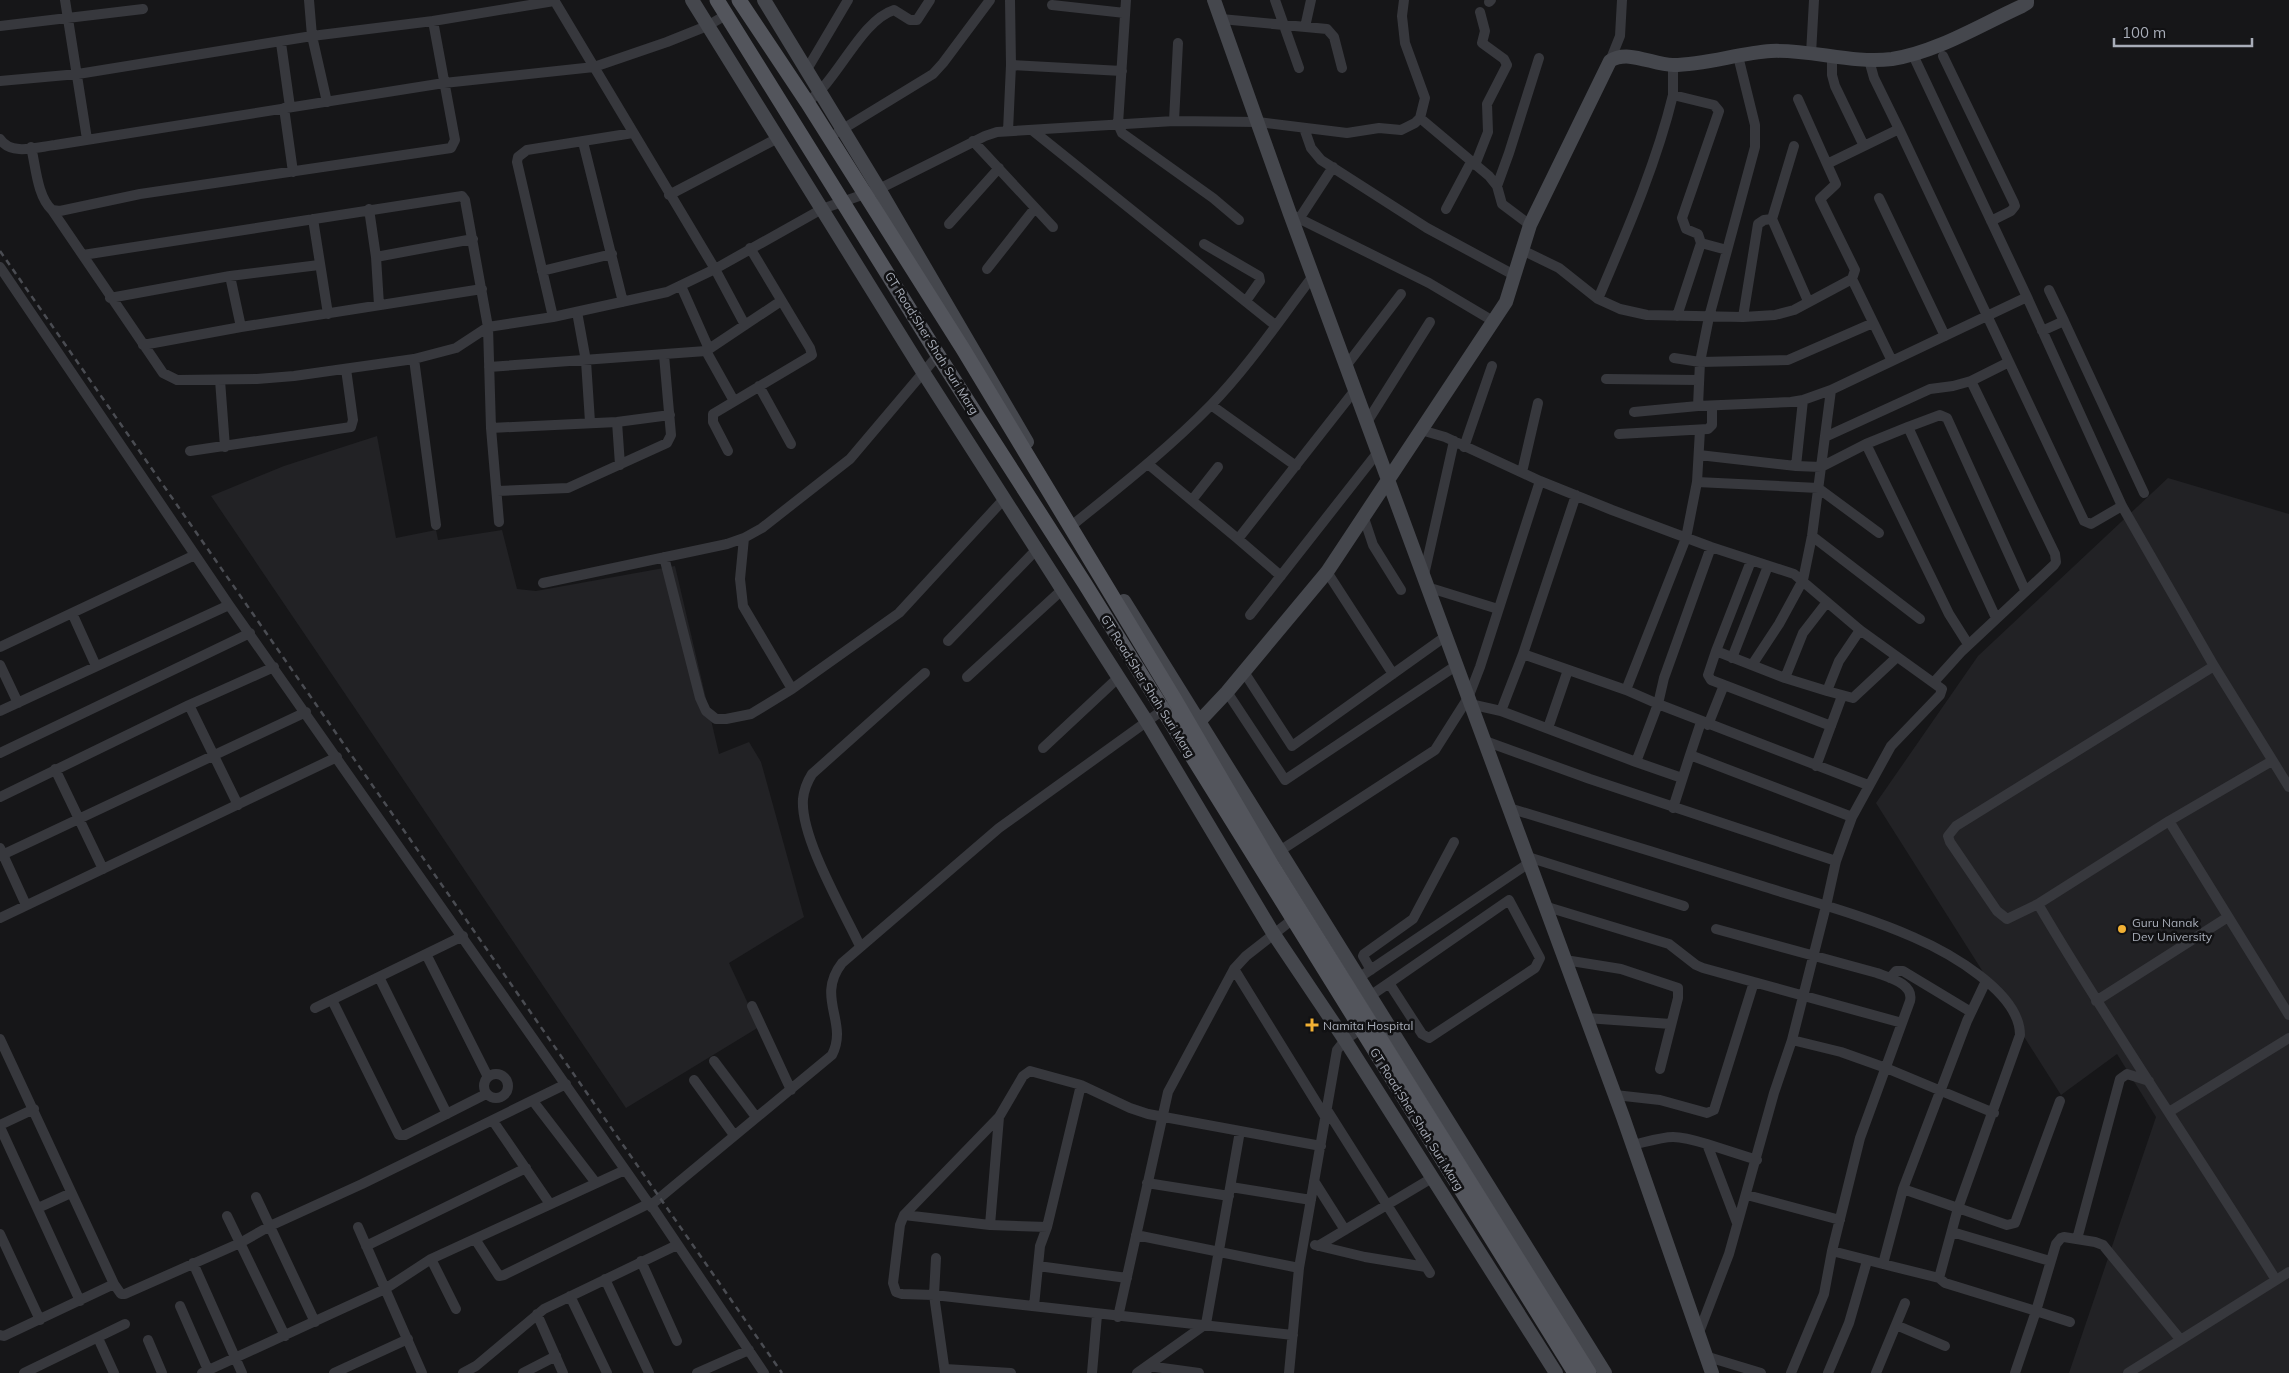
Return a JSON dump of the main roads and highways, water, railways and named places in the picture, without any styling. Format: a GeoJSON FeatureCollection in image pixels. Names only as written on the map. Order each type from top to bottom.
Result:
{"type":"FeatureCollection","features":[{"type":"Feature","properties":{"kind":"main road"},"geometry":{"type":"LineString","coordinates":[[692,0],[923,372],[1119,677],[1274,934],[1345,1040],[1556,1373]]}},
{"type":"Feature","properties":{"kind":"main road","name":"GT Road;Sher Shah Suri Marg"},"geometry":{"type":"LineString","coordinates":[[717,0],[938,355],[1163,710],[1576,1373]]}},
{"type":"Feature","properties":{"kind":"main road","name":"GT Road;Sher Shah Suri Marg"},"geometry":{"type":"LineString","coordinates":[[739,0],[813,97],[829,138],[1073,526],[1175,700],[1196,726],[1589,1373]]}},
{"type":"Feature","properties":{"kind":"main road"},"geometry":{"type":"LineString","coordinates":[[764,0],[806,71],[813,97],[842,130],[879,189],[1073,526],[1196,726]]}},
{"type":"Feature","properties":{"kind":"main road"},"geometry":{"type":"LineString","coordinates":[[1214,0],[1258,122],[1295,216],[1313,276],[1615,1095],[1712,1373]]}},
{"type":"Feature","properties":{"kind":"main road"},"geometry":{"type":"LineString","coordinates":[[1178,736],[1196,726],[1244,672],[1327,572],[1389,482],[1421,430],[1506,302],[1530,225],[1610,61],[1624,56],[1673,65],[1770,51],[1869,60],[1913,55],[2022,6],[2027,3],[2027,0]]}},
{"type":"Feature","properties":{"kind":"main road"},"geometry":{"type":"LineString","coordinates":[[1353,982],[1370,996],[1605,1373]]}},
{"type":"Feature","properties":{"kind":"railway"},"geometry":{"type":"LineString","coordinates":[[0,251],[782,1373]]}},
{"type":"Feature","properties":{"kind":"place","name":"Guru Nanak Dev University"},"geometry":{"type":"Point","coordinates":[2122,929]}},
{"type":"Feature","properties":{"kind":"place","name":"Namita Hospital"},"geometry":{"type":"Point","coordinates":[1312,1025]}}]}
